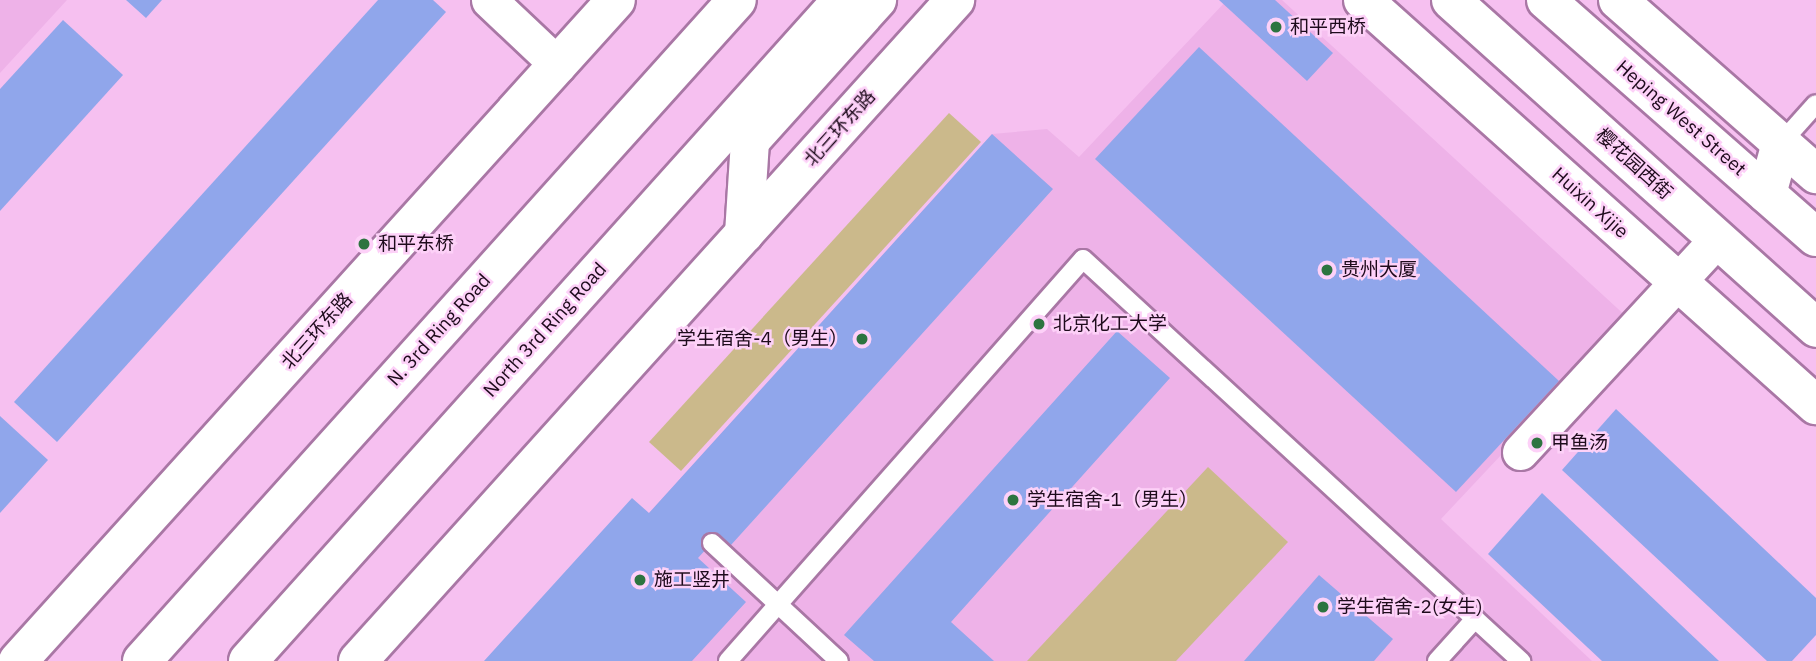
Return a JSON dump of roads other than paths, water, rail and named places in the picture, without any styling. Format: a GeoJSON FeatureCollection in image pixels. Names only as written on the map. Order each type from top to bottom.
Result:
{"type":"FeatureCollection","features":[{"type":"Feature","properties":{"kind":"main road","name":"北三环东路"},"geometry":{"type":"LineString","coordinates":[[18,661],[616,0]]}},
{"type":"Feature","properties":{"kind":"main road","name":"N. 3rd Ring Road"},"geometry":{"type":"LineString","coordinates":[[142,661],[737,0]]}},
{"type":"Feature","properties":{"kind":"main road","name":"North 3rd Ring Road"},"geometry":{"type":"LineString","coordinates":[[248,661],[842,0]]}},
{"type":"Feature","properties":{"kind":"main road"},"geometry":{"type":"LineString","coordinates":[[744,234],[750,141],[877,0]]}},
{"type":"Feature","properties":{"kind":"main road","name":"北三环东路"},"geometry":{"type":"LineString","coordinates":[[358,661],[955,0]]}},
{"type":"Feature","properties":{"kind":"main road","name":"Huixin Xijie"},"geometry":{"type":"LineString","coordinates":[[1363,0],[1816,405]]}},
{"type":"Feature","properties":{"kind":"main road","name":"樱花园西街"},"geometry":{"type":"LineString","coordinates":[[1451,0],[1816,328]]}},
{"type":"Feature","properties":{"kind":"main road","name":"Heping West Street"},"geometry":{"type":"LineString","coordinates":[[1546,0],[1816,237]]}},
{"type":"Feature","properties":{"kind":"main road"},"geometry":{"type":"LineString","coordinates":[[1618,0],[1816,174]]}},
{"type":"Feature","properties":{"kind":"main road"},"geometry":{"type":"LineString","coordinates":[[1768,194],[1781,143]]}},
{"type":"Feature","properties":{"kind":"street"},"geometry":{"type":"LineString","coordinates":[[489,0],[558,65]]}},
{"type":"Feature","properties":{"kind":"street"},"geometry":{"type":"LineString","coordinates":[[1520,452],[1717,239]]}},
{"type":"Feature","properties":{"kind":"lane"},"geometry":{"type":"LineString","coordinates":[[1781,143],[1816,104]]}},
{"type":"Feature","properties":{"kind":"lane"},"geometry":{"type":"LineString","coordinates":[[728,661],[1083,259],[1521,661]]}},
{"type":"Feature","properties":{"kind":"lane"},"geometry":{"type":"LineString","coordinates":[[712,543],[839,661]]}},
{"type":"Feature","properties":{"kind":"lane"},"geometry":{"type":"LineString","coordinates":[[1437,661],[1475,619]]}},
{"type":"Feature","properties":{"kind":"place","name":"和平西桥"},"geometry":{"type":"Point","coordinates":[1276,27]}},
{"type":"Feature","properties":{"kind":"place","name":"和平东桥"},"geometry":{"type":"Point","coordinates":[364,244]}},
{"type":"Feature","properties":{"kind":"place","name":"贵州大厦"},"geometry":{"type":"Point","coordinates":[1327,270]}},
{"type":"Feature","properties":{"kind":"place","name":"北京化工大学"},"geometry":{"type":"Point","coordinates":[1039,324]}},
{"type":"Feature","properties":{"kind":"place","name":"学生宿舍-4（男生）"},"geometry":{"type":"Point","coordinates":[862,339]}},
{"type":"Feature","properties":{"kind":"place","name":"甲鱼汤"},"geometry":{"type":"Point","coordinates":[1537,443]}},
{"type":"Feature","properties":{"kind":"place","name":"学生宿舍-1（男生）"},"geometry":{"type":"Point","coordinates":[1013,500]}},
{"type":"Feature","properties":{"kind":"place","name":"施工竖井"},"geometry":{"type":"Point","coordinates":[640,580]}},
{"type":"Feature","properties":{"kind":"place","name":"学生宿舍-2(女生)"},"geometry":{"type":"Point","coordinates":[1323,607]}}]}
